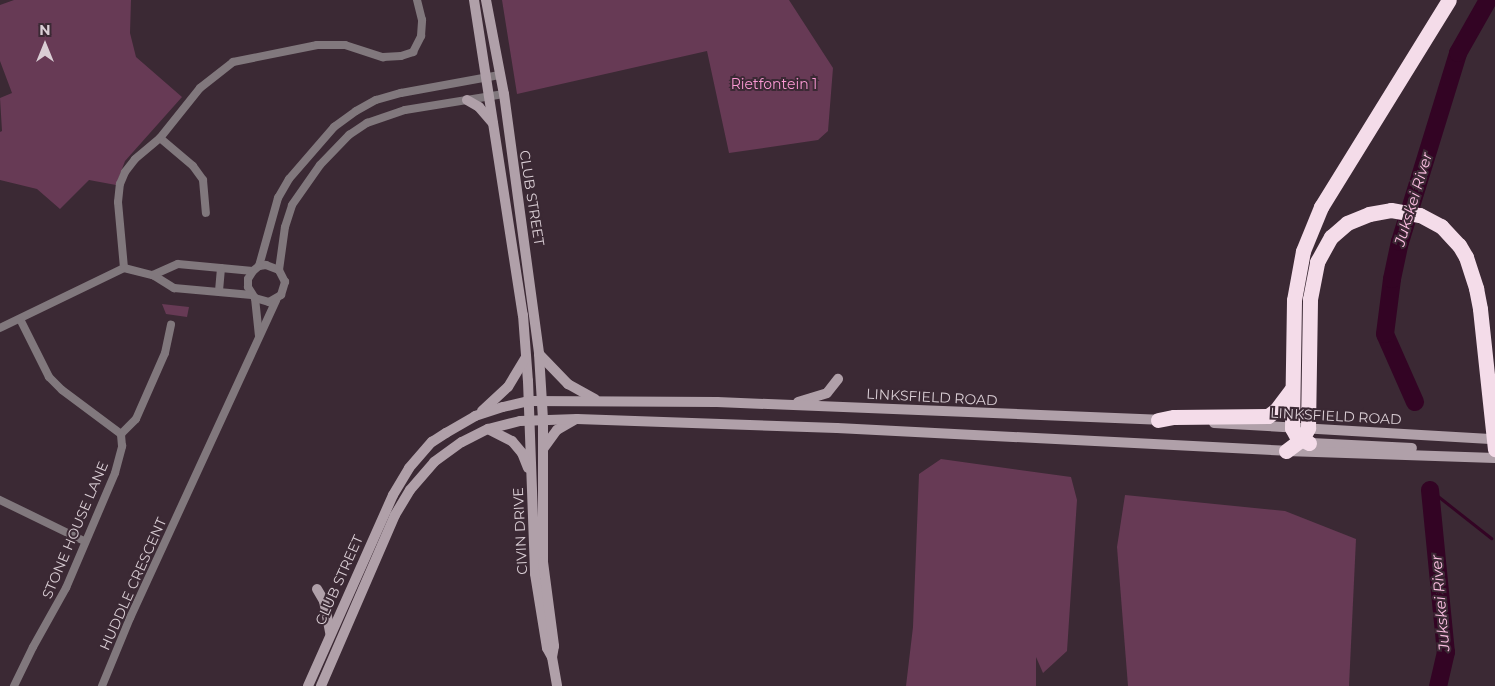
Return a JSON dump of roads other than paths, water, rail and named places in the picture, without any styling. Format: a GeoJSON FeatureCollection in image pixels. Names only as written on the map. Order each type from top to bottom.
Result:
{"type":"FeatureCollection","features":[{"type":"Feature","properties":{"kind":"highway"},"geometry":{"type":"LineString","coordinates":[[1307,437],[1294,434],[1292,428],[1291,390],[1294,300],[1298,272],[1308,236],[1321,207],[1449,0]]}},
{"type":"Feature","properties":{"kind":"highway"},"geometry":{"type":"LineString","coordinates":[[1307,437],[1310,299],[1317,262],[1331,237],[1347,223],[1369,214],[1391,210],[1420,215],[1441,226],[1466,257],[1472,272],[1480,309],[1495,449]]}},
{"type":"Feature","properties":{"kind":"highway"},"geometry":{"type":"LineString","coordinates":[[1158,420],[1174,417],[1268,416],[1276,410],[1291,390]]}},
{"type":"Feature","properties":{"kind":"highway"},"geometry":{"type":"LineString","coordinates":[[1286,451],[1307,437]]}},
{"type":"Feature","properties":{"kind":"main road","name":"CLUB STREET"},"geometry":{"type":"LineString","coordinates":[[474,0],[523,315],[529,401]]}},
{"type":"Feature","properties":{"kind":"main road","name":"CLUB STREET"},"geometry":{"type":"LineString","coordinates":[[486,0],[498,75],[504,94],[540,354],[542,401]]}},
{"type":"Feature","properties":{"kind":"main road"},"geometry":{"type":"LineString","coordinates":[[467,100],[488,115],[495,126]]}},
{"type":"Feature","properties":{"kind":"main road"},"geometry":{"type":"LineString","coordinates":[[540,354],[568,384],[596,400]]}},
{"type":"Feature","properties":{"kind":"main road"},"geometry":{"type":"LineString","coordinates":[[475,416],[508,387],[526,356]]}},
{"type":"Feature","properties":{"kind":"main road"},"geometry":{"type":"LineString","coordinates":[[787,405],[827,393],[838,379]]}},
{"type":"Feature","properties":{"kind":"main road","name":"LINKSFIELD ROAD"},"geometry":{"type":"LineString","coordinates":[[397,486],[419,455],[432,442],[475,416],[529,401],[596,400],[787,405],[1158,420],[1292,428]]}},
{"type":"Feature","properties":{"kind":"main road","name":"CIVIN DRIVE"},"geometry":{"type":"LineString","coordinates":[[529,401],[535,574],[547,648],[552,657]]}},
{"type":"Feature","properties":{"kind":"main road","name":"CIVIN DRIVE"},"geometry":{"type":"LineString","coordinates":[[542,401],[543,562],[554,646],[552,657],[556,686]]}},
{"type":"Feature","properties":{"kind":"main road"},"geometry":{"type":"LineString","coordinates":[[488,429],[529,419],[577,419],[837,428],[1286,451],[1495,458]]}},
{"type":"Feature","properties":{"kind":"main road"},"geometry":{"type":"LineString","coordinates":[[543,449],[557,430],[577,419]]}},
{"type":"Feature","properties":{"kind":"main road","name":"CLUB STREET"},"geometry":{"type":"LineString","coordinates":[[321,686],[395,515],[410,490],[434,462],[448,451],[488,429]]}},
{"type":"Feature","properties":{"kind":"main road"},"geometry":{"type":"LineString","coordinates":[[488,429],[512,441],[522,453],[531,473]]}},
{"type":"Feature","properties":{"kind":"main road"},"geometry":{"type":"LineString","coordinates":[[1307,437],[1410,448],[1437,455]]}},
{"type":"Feature","properties":{"kind":"main road","name":"LINKSFIELD ROAD"},"geometry":{"type":"LineString","coordinates":[[1307,437],[1495,439]]}},
{"type":"Feature","properties":{"kind":"main road","name":"CLUB STREET"},"geometry":{"type":"LineString","coordinates":[[308,686],[397,486]]}},
{"type":"Feature","properties":{"kind":"main road"},"geometry":{"type":"LineString","coordinates":[[316,589],[324,600],[330,634]]}},
{"type":"Feature","properties":{"kind":"street"},"geometry":{"type":"LineString","coordinates":[[124,268],[118,202],[120,184],[125,172],[135,160],[160,138],[200,88],[233,62],[317,45],[345,45],[383,57],[401,56],[413,52],[421,36],[422,20],[417,0]]}},
{"type":"Feature","properties":{"kind":"street"},"geometry":{"type":"LineString","coordinates":[[260,337],[253,297],[248,287],[248,279],[256,269],[278,198],[289,179],[334,126],[356,110],[376,100],[401,93],[498,75]]}},
{"type":"Feature","properties":{"kind":"street"},"geometry":{"type":"LineString","coordinates":[[0,328],[124,268],[153,274],[174,288],[220,291],[253,297],[262,302],[276,300],[284,289],[285,282],[279,270],[285,227],[292,205],[307,182],[343,140],[357,129],[383,117],[405,110],[504,94]]}},
{"type":"Feature","properties":{"kind":"street"},"geometry":{"type":"LineString","coordinates":[[160,138],[193,166],[203,180],[206,213]]}},
{"type":"Feature","properties":{"kind":"street"},"geometry":{"type":"LineString","coordinates":[[153,274],[178,264],[256,269],[266,265],[279,270]]}},
{"type":"Feature","properties":{"kind":"street"},"geometry":{"type":"LineString","coordinates":[[220,291],[221,268]]}},
{"type":"Feature","properties":{"kind":"street","name":"HUDDLE CRESCENT"},"geometry":{"type":"LineString","coordinates":[[103,686],[110,680],[184,513],[189,492],[276,300]]}},
{"type":"Feature","properties":{"kind":"street"},"geometry":{"type":"LineString","coordinates":[[20,319],[49,377],[62,390],[121,434],[136,419],[165,353],[171,325]]}},
{"type":"Feature","properties":{"kind":"street","name":"STONE HOUSE LANE"},"geometry":{"type":"LineString","coordinates":[[14,686],[32,647],[66,588],[84,541],[115,473],[122,446],[121,434]]}},
{"type":"Feature","properties":{"kind":"street"},"geometry":{"type":"LineString","coordinates":[[0,500],[84,541]]}},
{"type":"Feature","properties":{"kind":"waterway","name":"Jukskei River"},"geometry":{"type":"LineString","coordinates":[[1415,402],[1385,334],[1392,279],[1400,242],[1458,53],[1488,0]]}},
{"type":"Feature","properties":{"kind":"waterway"},"geometry":{"type":"LineString","coordinates":[[1430,490],[1491,538]]}},
{"type":"Feature","properties":{"kind":"waterway","name":"Jukskei River"},"geometry":{"type":"LineString","coordinates":[[1430,490],[1446,652],[1438,686]]}},
{"type":"Feature","properties":{"kind":"park label","name":"Rietfontein 1"},"geometry":{"type":"Point","coordinates":[774,84]}}]}
